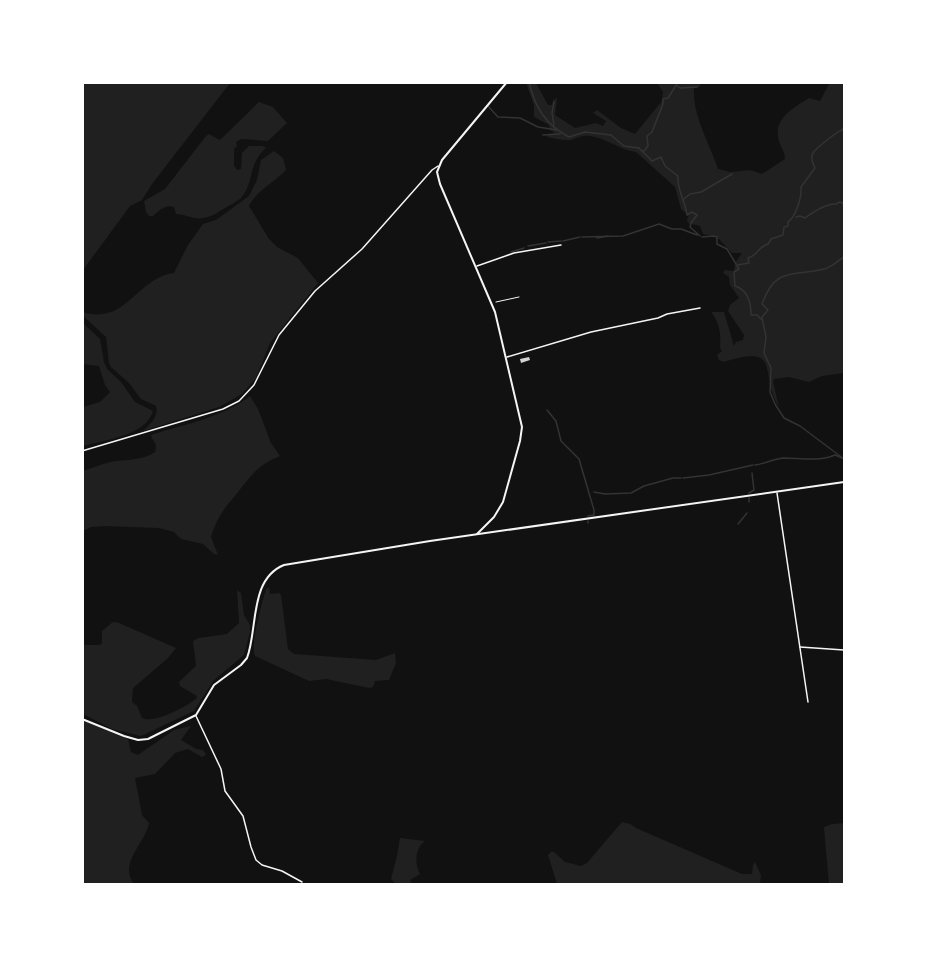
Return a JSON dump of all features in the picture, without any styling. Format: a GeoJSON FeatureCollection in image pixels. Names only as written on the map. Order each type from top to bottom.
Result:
{"type":"FeatureCollection","features":[{"type":"Feature","properties":{"kind":"main road"},"geometry":{"type":"LineString","coordinates":[[477,534],[496,514],[503,502],[521,437],[522,424],[491,303],[439,180],[438,166],[459,137],[507,82]]}},
{"type":"Feature","properties":{"kind":"main road"},"geometry":{"type":"LineString","coordinates":[[82,718],[111,732],[142,740],[196,715],[212,687],[247,658],[260,592],[267,579],[278,568],[324,558],[477,534],[844,482]]}},
{"type":"Feature","properties":{"kind":"street"},"geometry":{"type":"LineString","coordinates":[[82,451],[193,419],[229,407],[239,401],[257,381],[282,331],[315,291],[362,249],[438,166]]}},
{"type":"Feature","properties":{"kind":"street"},"geometry":{"type":"LineString","coordinates":[[476,267],[514,253],[561,244]]}},
{"type":"Feature","properties":{"kind":"street"},"geometry":{"type":"LineString","coordinates":[[506,357],[591,332],[700,308]]}},
{"type":"Feature","properties":{"kind":"street"},"geometry":{"type":"LineString","coordinates":[[777,492],[808,702]]}},
{"type":"Feature","properties":{"kind":"street"},"geometry":{"type":"LineString","coordinates":[[799,647],[844,650]]}},
{"type":"Feature","properties":{"kind":"street"},"geometry":{"type":"LineString","coordinates":[[196,715],[221,769],[227,794],[243,816],[256,860],[262,865],[282,871],[302,882]]}},
{"type":"Feature","properties":{"kind":"path"},"geometry":{"type":"LineString","coordinates":[[491,303],[519,297]]}},
{"type":"Feature","properties":{"kind":"shaded area"},"geometry":{"type":"Polygon","coordinates":[[[83,82],[230,83],[142,200],[130,206],[83,270],[83,82]]]}},
{"type":"Feature","properties":{"kind":"shaded area"},"geometry":{"type":"Polygon","coordinates":[[[526,83],[536,83],[548,105],[552,105],[553,100],[557,98],[555,115],[575,128],[596,123],[603,126],[606,121],[593,113],[597,110],[621,128],[635,134],[662,101],[663,92],[657,83],[700,83],[700,87],[694,88],[696,109],[718,169],[730,172],[750,170],[762,174],[785,159],[778,130],[787,113],[809,98],[820,101],[829,84],[844,83],[844,373],[822,376],[809,382],[789,377],[774,379],[779,407],[762,359],[755,356],[723,362],[719,360],[717,355],[722,351],[719,329],[711,312],[724,312],[734,346],[736,342],[743,340],[744,335],[728,311],[730,305],[739,298],[730,285],[729,277],[723,273],[725,270],[734,271],[735,263],[742,253],[732,253],[717,237],[703,234],[700,226],[688,223],[689,216],[681,209],[675,187],[636,152],[590,136],[571,140],[547,137],[548,134],[555,133],[550,130],[549,125],[534,117],[534,105],[526,83]]]}},
{"type":"Feature","properties":{"kind":"shaded area"},"geometry":{"type":"Polygon","coordinates":[[[259,102],[273,107],[287,123],[268,141],[241,139],[236,142],[234,165],[237,170],[241,169],[242,153],[249,146],[266,148],[253,167],[248,186],[241,198],[206,217],[196,218],[176,214],[174,207],[171,206],[162,208],[153,216],[149,216],[144,201],[165,189],[206,136],[209,134],[220,140],[259,102]]]}},
{"type":"Feature","properties":{"kind":"shaded area"},"geometry":{"type":"Polygon","coordinates":[[[274,151],[283,158],[286,170],[256,196],[249,206],[269,239],[277,247],[298,258],[318,283],[270,343],[256,378],[242,394],[219,407],[143,431],[155,417],[156,406],[141,399],[129,383],[111,367],[106,337],[83,316],[83,312],[98,315],[110,312],[121,307],[161,276],[174,273],[188,245],[203,224],[216,220],[249,196],[257,180],[261,160],[274,151]]]}},
{"type":"Feature","properties":{"kind":"shaded area"},"geometry":{"type":"Polygon","coordinates":[[[83,323],[100,339],[107,369],[121,382],[135,402],[153,411],[142,426],[123,436],[83,446],[83,407],[100,402],[110,392],[105,385],[99,366],[83,364],[83,323]]]}},
{"type":"Feature","properties":{"kind":"shaded area"},"geometry":{"type":"Polygon","coordinates":[[[250,396],[258,409],[271,443],[280,456],[256,471],[222,513],[211,537],[218,555],[203,544],[181,539],[174,532],[159,528],[105,526],[91,527],[83,531],[83,471],[111,462],[150,455],[155,452],[156,446],[151,435],[215,415],[250,396]]]}},
{"type":"Feature","properties":{"kind":"shaded area"},"geometry":{"type":"Polygon","coordinates":[[[269,587],[270,594],[279,593],[281,595],[288,649],[294,654],[376,660],[395,653],[396,663],[389,680],[375,681],[373,687],[369,688],[326,679],[309,681],[255,656],[254,642],[257,623],[266,589],[269,587]]]}},
{"type":"Feature","properties":{"kind":"shaded area"},"geometry":{"type":"Polygon","coordinates":[[[237,590],[241,593],[244,615],[250,625],[244,655],[214,680],[194,711],[141,736],[112,729],[83,714],[83,645],[100,645],[102,631],[113,622],[176,648],[168,658],[133,688],[132,702],[137,706],[142,718],[161,717],[196,699],[197,696],[180,686],[179,682],[196,666],[193,641],[227,634],[239,623],[237,590]]]}},
{"type":"Feature","properties":{"kind":"shaded area"},"geometry":{"type":"Polygon","coordinates":[[[83,720],[128,739],[131,752],[138,755],[174,730],[191,726],[181,740],[196,749],[203,750],[206,755],[202,757],[188,749],[175,753],[155,774],[135,778],[142,815],[149,823],[129,869],[134,884],[83,884],[83,720]]]}},
{"type":"Feature","properties":{"kind":"shaded area"},"geometry":{"type":"Polygon","coordinates":[[[622,822],[742,874],[752,874],[755,862],[761,875],[760,884],[557,884],[548,855],[551,852],[565,862],[581,866],[587,863],[622,822]]]}},
{"type":"Feature","properties":{"kind":"shaded area"},"geometry":{"type":"Polygon","coordinates":[[[844,823],[844,884],[829,884],[824,827],[844,823]]]}},
{"type":"Feature","properties":{"kind":"shaded area"},"geometry":{"type":"Polygon","coordinates":[[[400,838],[425,841],[421,844],[416,857],[420,874],[410,880],[412,884],[396,884],[391,879],[400,838]]]}},
{"type":"Feature","properties":{"kind":"building"},"geometry":{"type":"Polygon","coordinates":[[[529,357],[530,360],[521,363],[520,359],[529,357]]]}},
{"type":"Feature","properties":{"kind":"waterway"},"geometry":{"type":"LineString","coordinates":[[529,82],[538,108],[543,115],[554,127],[569,137],[585,132],[611,135],[624,146],[639,148],[652,161],[661,157],[665,166],[678,176],[678,185],[687,215],[692,212],[697,215],[690,227],[700,236]]}},
{"type":"Feature","properties":{"kind":"waterway"},"geometry":{"type":"LineString","coordinates":[[643,152],[648,146],[647,136],[652,132],[663,99],[668,98],[678,82]]}},
{"type":"Feature","properties":{"kind":"waterway"},"geometry":{"type":"LineString","coordinates":[[676,85],[680,88],[697,87]]}},
{"type":"Feature","properties":{"kind":"waterway"},"geometry":{"type":"LineString","coordinates":[[554,102],[552,113],[554,125]]}},
{"type":"Feature","properties":{"kind":"waterway"},"geometry":{"type":"LineString","coordinates":[[488,106],[498,117],[520,118],[538,127],[557,130]]}},
{"type":"Feature","properties":{"kind":"waterway"},"geometry":{"type":"LineString","coordinates":[[737,265],[749,263],[748,258],[768,244],[771,239],[783,235],[784,227],[788,226],[798,206],[801,187],[815,168],[813,153],[837,132],[844,129]]}},
{"type":"Feature","properties":{"kind":"waterway"},"geometry":{"type":"LineString","coordinates":[[543,135],[560,134]]}},
{"type":"Feature","properties":{"kind":"waterway"},"geometry":{"type":"LineString","coordinates":[[684,199],[732,174]]}},
{"type":"Feature","properties":{"kind":"waterway"},"geometry":{"type":"LineString","coordinates":[[796,217],[805,218],[826,206],[840,202],[844,204]]}},
{"type":"Feature","properties":{"kind":"waterway"},"geometry":{"type":"LineString","coordinates":[[582,237],[623,236],[659,224],[697,235]]}},
{"type":"Feature","properties":{"kind":"waterway"},"geometry":{"type":"LineString","coordinates":[[597,238],[608,236]]}},
{"type":"Feature","properties":{"kind":"waterway"},"geometry":{"type":"LineString","coordinates":[[563,241],[580,237]]}},
{"type":"Feature","properties":{"kind":"waterway"},"geometry":{"type":"LineString","coordinates":[[702,237],[717,237],[717,244],[727,249],[736,264]]}},
{"type":"Feature","properties":{"kind":"waterway"},"geometry":{"type":"LineString","coordinates":[[548,242],[561,241]]}},
{"type":"Feature","properties":{"kind":"waterway"},"geometry":{"type":"LineString","coordinates":[[528,246],[546,243]]}},
{"type":"Feature","properties":{"kind":"waterway"},"geometry":{"type":"LineString","coordinates":[[511,252],[524,248]]}},
{"type":"Feature","properties":{"kind":"waterway"},"geometry":{"type":"LineString","coordinates":[[844,257],[827,268],[779,278],[767,292],[762,304],[768,310],[762,317],[766,337],[764,353],[771,368],[770,392],[775,404],[784,418],[800,426],[844,459]]}},
{"type":"Feature","properties":{"kind":"waterway"},"geometry":{"type":"LineString","coordinates":[[737,266],[739,269],[734,272],[735,286],[743,290],[748,297],[751,315],[757,315],[762,320]]}},
{"type":"Feature","properties":{"kind":"waterway"},"geometry":{"type":"LineString","coordinates":[[547,410],[556,421],[561,441],[579,459],[594,510],[594,515],[588,516]]}},
{"type":"Feature","properties":{"kind":"waterway"},"geometry":{"type":"LineString","coordinates":[[755,465],[783,458],[816,459],[835,455],[842,458]]}},
{"type":"Feature","properties":{"kind":"waterway"},"geometry":{"type":"LineString","coordinates":[[683,478],[753,465]]}},
{"type":"Feature","properties":{"kind":"waterway"},"geometry":{"type":"LineString","coordinates":[[749,493],[754,490],[752,473]]}},
{"type":"Feature","properties":{"kind":"waterway"},"geometry":{"type":"LineString","coordinates":[[594,492],[631,493],[644,486],[681,478]]}},
{"type":"Feature","properties":{"kind":"waterway"},"geometry":{"type":"LineString","coordinates":[[844,486],[844,504]]}},
{"type":"Feature","properties":{"kind":"waterway"},"geometry":{"type":"LineString","coordinates":[[738,524],[747,513]]}}]}
